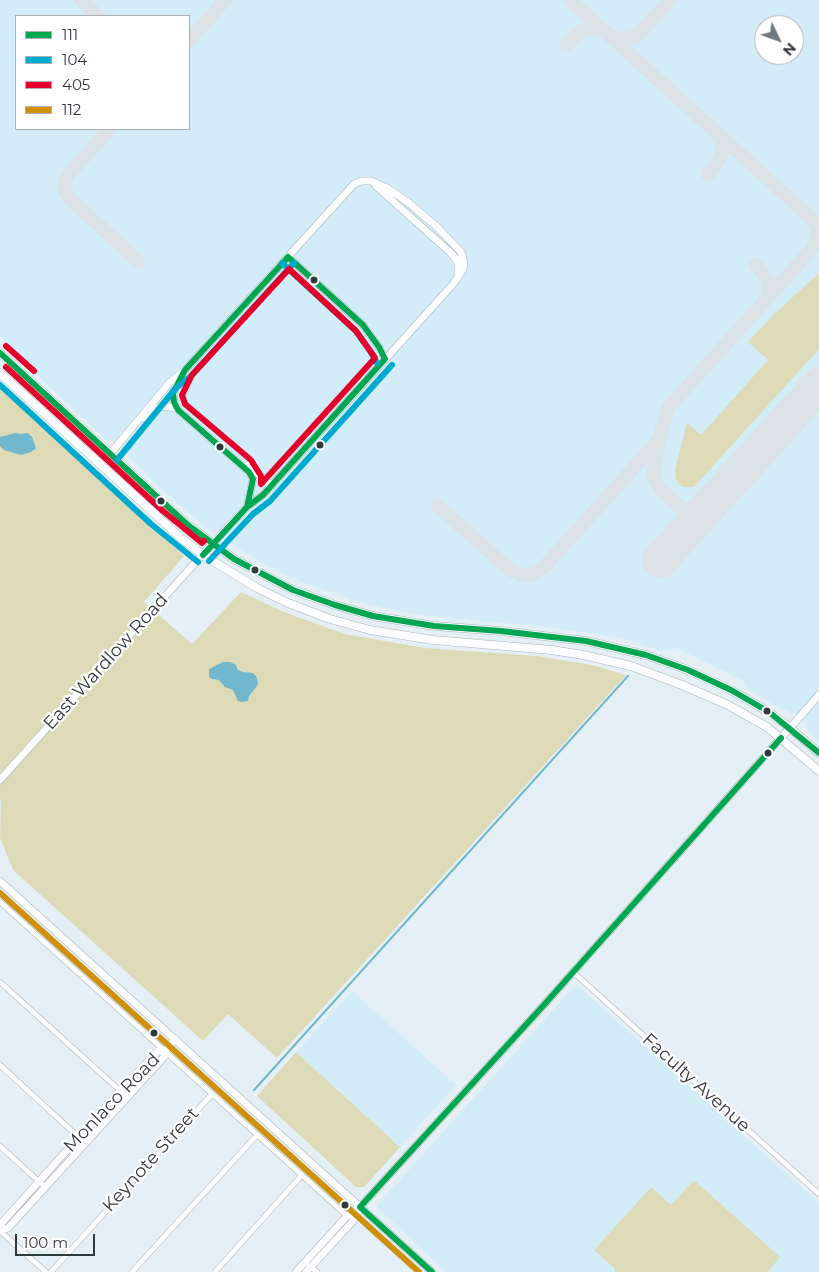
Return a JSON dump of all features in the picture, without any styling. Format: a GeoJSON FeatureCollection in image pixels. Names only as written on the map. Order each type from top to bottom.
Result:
{"type":"FeatureCollection","features":[{"type":"Feature","properties":{"kind":"main road"},"geometry":{"type":"LineString","coordinates":[[0,353],[167,508],[212,544],[264,576],[335,606],[373,616],[434,626],[501,631],[586,641],[646,655],[688,670],[731,690],[769,712],[819,753]]}},
{"type":"Feature","properties":{"kind":"main road"},"geometry":{"type":"LineString","coordinates":[[0,373],[158,518],[202,555],[257,588],[288,603],[330,619],[370,630],[433,640],[552,650],[583,655],[641,669],[723,702],[767,727],[819,771]]}},
{"type":"Feature","properties":{"kind":"main road"},"geometry":{"type":"LineString","coordinates":[[641,669],[646,655]]}},
{"type":"Feature","properties":{"kind":"street","name":"East Wardlow Road"},"geometry":{"type":"LineString","coordinates":[[0,780],[212,544],[247,507],[263,495],[457,279],[464,263],[461,252],[442,232],[409,203],[388,188],[371,181],[361,181],[354,184],[288,257]]}},
{"type":"Feature","properties":{"kind":"street"},"geometry":{"type":"LineString","coordinates":[[138,423],[146,410],[170,382],[185,370],[288,257],[363,325],[379,346],[385,359]]}},
{"type":"Feature","properties":{"kind":"street"},"geometry":{"type":"LineString","coordinates":[[185,370],[173,393],[176,408],[249,472],[253,479],[247,507]]}},
{"type":"Feature","properties":{"kind":"street"},"geometry":{"type":"LineString","coordinates":[[110,454],[138,423],[154,409],[162,406],[176,408]]}},
{"type":"Feature","properties":{"kind":"street"},"geometry":{"type":"LineString","coordinates":[[234,458],[245,463],[271,486]]}},
{"type":"Feature","properties":{"kind":"street"},"geometry":{"type":"LineString","coordinates":[[296,1272],[310,1268],[350,1218],[573,972],[819,695]]}},
{"type":"Feature","properties":{"kind":"street"},"geometry":{"type":"LineString","coordinates":[[0,881],[432,1272]]}},
{"type":"Feature","properties":{"kind":"street"},"geometry":{"type":"LineString","coordinates":[[0,902],[350,1218]]}},
{"type":"Feature","properties":{"kind":"street","name":"Faculty Avenue"},"geometry":{"type":"LineString","coordinates":[[573,972],[819,1194]]}},
{"type":"Feature","properties":{"kind":"street"},"geometry":{"type":"LineString","coordinates":[[0,982],[127,1097]]}},
{"type":"Feature","properties":{"kind":"street"},"geometry":{"type":"LineString","coordinates":[[164,1051],[175,1039]]}},
{"type":"Feature","properties":{"kind":"street","name":"Monlaco Road"},"geometry":{"type":"LineString","coordinates":[[164,1051],[164,1057],[8,1228],[0,1231],[1,1224],[120,1091],[158,1052],[164,1051]]}},
{"type":"Feature","properties":{"kind":"street"},"geometry":{"type":"LineString","coordinates":[[0,1065],[85,1143]]}},
{"type":"Feature","properties":{"kind":"street","name":"Keynote Street"},"geometry":{"type":"LineString","coordinates":[[51,1272],[212,1094]]}},
{"type":"Feature","properties":{"kind":"street"},"geometry":{"type":"LineString","coordinates":[[132,1272],[257,1135]]}},
{"type":"Feature","properties":{"kind":"street"},"geometry":{"type":"LineString","coordinates":[[0,1146],[45,1187]]}},
{"type":"Feature","properties":{"kind":"street"},"geometry":{"type":"LineString","coordinates":[[214,1272],[302,1175]]}},
{"type":"Feature","properties":{"kind":"street"},"geometry":{"type":"LineString","coordinates":[[0,1231],[46,1272]]}},
{"type":"Feature","properties":{"kind":"shaded area"},"geometry":{"type":"Polygon","coordinates":[[[0,0],[819,0],[819,741],[809,732],[807,724],[788,710],[782,710],[747,688],[744,681],[677,648],[662,651],[621,638],[557,628],[430,616],[392,610],[357,601],[304,583],[260,562],[203,525],[151,480],[113,441],[107,441],[11,350],[0,337],[0,0]]]}},
{"type":"Feature","properties":{"kind":"shaded area"},"geometry":{"type":"Polygon","coordinates":[[[819,273],[819,349],[694,487],[683,487],[676,479],[675,469],[687,423],[701,435],[768,360],[748,342],[773,315],[819,273]]]}},
{"type":"Feature","properties":{"kind":"shaded area"},"geometry":{"type":"Polygon","coordinates":[[[0,387],[184,556],[144,602],[192,644],[241,592],[284,612],[345,634],[425,648],[537,656],[592,665],[626,675],[277,1058],[228,1014],[203,1041],[13,870],[0,838],[0,387]]]}},
{"type":"Feature","properties":{"kind":"shaded area"},"geometry":{"type":"Polygon","coordinates":[[[575,986],[578,986],[819,1203],[819,1272],[446,1272],[377,1207],[575,986]]]}},
{"type":"Feature","properties":{"kind":"shaded area"},"geometry":{"type":"Polygon","coordinates":[[[352,991],[456,1085],[400,1147],[296,1052],[352,991]]]}},
{"type":"Feature","properties":{"kind":"shaded area"},"geometry":{"type":"Polygon","coordinates":[[[296,1052],[400,1147],[364,1187],[356,1187],[257,1096],[296,1052]]]}},
{"type":"Feature","properties":{"kind":"shaded area"},"geometry":{"type":"Polygon","coordinates":[[[694,1180],[780,1257],[768,1272],[615,1272],[615,1269],[594,1250],[651,1187],[671,1205],[694,1180]]]}},
{"type":"Feature","properties":{"kind":"water"},"geometry":{"type":"Polygon","coordinates":[[[16,433],[28,433],[32,437],[36,448],[31,452],[21,455],[4,450],[0,446],[0,437],[16,433]]]}},
{"type":"Feature","properties":{"kind":"water"},"geometry":{"type":"Polygon","coordinates":[[[223,662],[230,662],[236,665],[238,670],[253,673],[256,676],[257,686],[249,696],[248,701],[238,701],[233,690],[225,687],[219,680],[209,677],[209,669],[223,662]]]}},
{"type":"Feature","properties":{"kind":"waterway"},"geometry":{"type":"LineString","coordinates":[[254,1090],[628,676]]}},
{"type":"Feature","properties":{"kind":"taxiway"},"geometry":{"type":"LineString","coordinates":[[81,0],[97,15]]}},
{"type":"Feature","properties":{"kind":"taxiway"},"geometry":{"type":"LineString","coordinates":[[190,40],[225,0]]}},
{"type":"Feature","properties":{"kind":"taxiway"},"geometry":{"type":"LineString","coordinates":[[570,0],[811,218],[817,229],[817,236],[813,247]]}},
{"type":"Feature","properties":{"kind":"taxiway"},"geometry":{"type":"LineString","coordinates":[[611,36],[620,40],[636,37],[670,0]]}},
{"type":"Feature","properties":{"kind":"taxiway"},"geometry":{"type":"LineString","coordinates":[[566,45],[585,29],[594,28],[604,31]]}},
{"type":"Feature","properties":{"kind":"taxiway"},"geometry":{"type":"LineString","coordinates":[[109,130],[68,175],[64,185],[65,190],[71,200],[138,261]]}},
{"type":"Feature","properties":{"kind":"taxiway"},"geometry":{"type":"LineString","coordinates":[[708,174],[722,153],[722,142],[717,134]]}},
{"type":"Feature","properties":{"kind":"taxiway"},"geometry":{"type":"LineString","coordinates":[[696,521],[660,489],[653,474],[660,436],[668,408],[819,241]]}},
{"type":"Feature","properties":{"kind":"taxiway"},"geometry":{"type":"LineString","coordinates":[[755,265],[762,272],[768,283],[769,290],[766,299]]}},
{"type":"Feature","properties":{"kind":"taxiway"},"geometry":{"type":"LineString","coordinates":[[438,506],[510,570],[522,575],[535,574],[544,567],[658,441]]}},
{"type":"Feature","properties":{"kind":"runway"},"geometry":{"type":"LineString","coordinates":[[660,560],[819,385]]}},
{"type":"Feature","properties":{"kind":"transit line","name":"111"},"geometry":{"type":"LineString","coordinates":[[288,257],[363,325],[385,359],[263,495],[247,507],[253,479],[249,472],[178,410],[174,402],[173,393],[185,370],[288,257]]}},
{"type":"Feature","properties":{"kind":"transit line","name":"104"},"geometry":{"type":"LineString","coordinates":[[282,263],[356,331],[377,363]]}},
{"type":"Feature","properties":{"kind":"transit line","name":"104"},"geometry":{"type":"LineString","coordinates":[[117,460],[176,388],[191,376],[294,263]]}},
{"type":"Feature","properties":{"kind":"transit line","name":"405"},"geometry":{"type":"LineString","coordinates":[[289,269],[356,331],[375,358],[261,484],[261,476],[251,460],[185,404],[182,395],[192,375],[289,269]]}},
{"type":"Feature","properties":{"kind":"transit line","name":"405"},"geometry":{"type":"LineString","coordinates":[[6,346],[34,371]]}},
{"type":"Feature","properties":{"kind":"transit line","name":"111"},"geometry":{"type":"LineString","coordinates":[[0,353],[189,526],[234,559],[293,590],[373,616],[434,626],[501,631],[586,641],[646,655],[688,670],[731,690],[769,712],[819,753]]}},
{"type":"Feature","properties":{"kind":"transit line","name":"104"},"geometry":{"type":"LineString","coordinates":[[209,561],[253,514],[270,501],[392,365]]}},
{"type":"Feature","properties":{"kind":"transit line","name":"405"},"geometry":{"type":"LineString","coordinates":[[6,367],[163,511],[202,543],[204,541]]}},
{"type":"Feature","properties":{"kind":"transit line","name":"104"},"geometry":{"type":"LineString","coordinates":[[0,385],[151,524],[198,562]]}},
{"type":"Feature","properties":{"kind":"transit line","name":"111"},"geometry":{"type":"LineString","coordinates":[[203,555],[247,507]]}},
{"type":"Feature","properties":{"kind":"transit line","name":"111"},"geometry":{"type":"LineString","coordinates":[[432,1272],[360,1207],[543,1006],[781,738]]}},
{"type":"Feature","properties":{"kind":"transit line","name":"112"},"geometry":{"type":"LineString","coordinates":[[0,893],[419,1272]]}}]}
